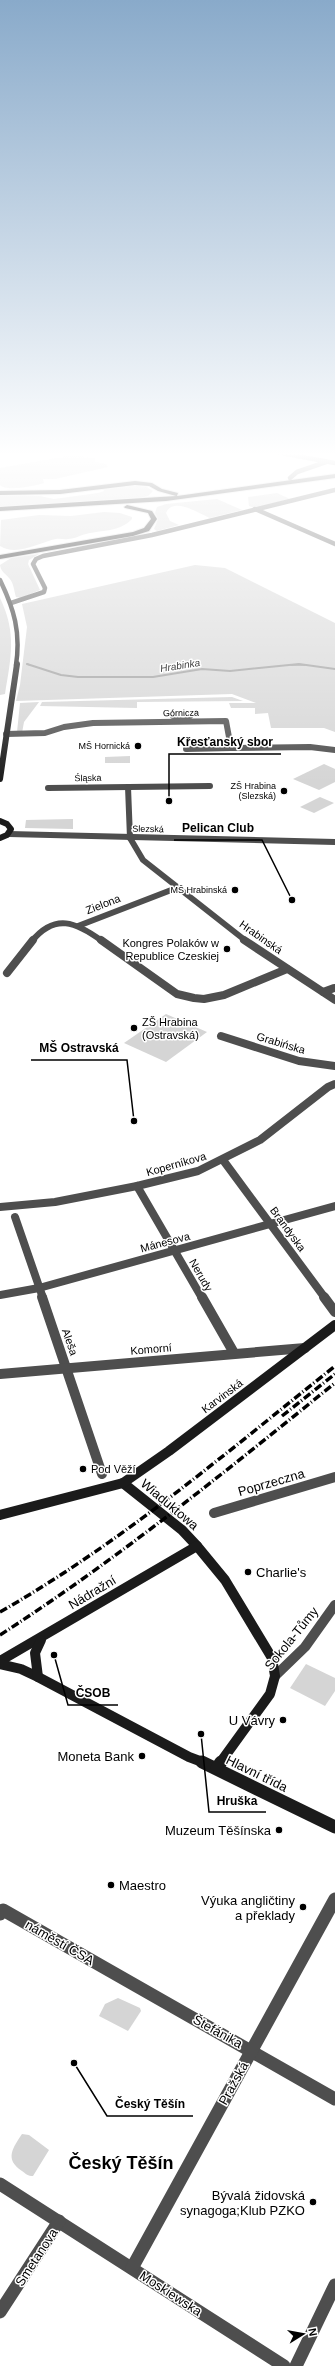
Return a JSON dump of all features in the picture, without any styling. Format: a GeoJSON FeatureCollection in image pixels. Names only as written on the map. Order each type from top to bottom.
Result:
{"type":"FeatureCollection","features":[{"type":"Feature","properties":{"kind":"street"},"geometry":{"type":"LineString","coordinates":[[11,603],[44,592],[45,588],[33,564],[34,562]]}},
{"type":"Feature","properties":{"kind":"street"},"geometry":{"type":"LineString","coordinates":[[0,580],[11,603],[19,627],[19,647],[0,779]]}},
{"type":"Feature","properties":{"kind":"street"},"geometry":{"type":"LineString","coordinates":[[173,716],[226,716],[230,748]]}},
{"type":"Feature","properties":{"kind":"street","name":"Górnicza"},"geometry":{"type":"LineString","coordinates":[[6,734],[45,733],[64,727],[93,723],[226,721]]}},
{"type":"Feature","properties":{"kind":"street"},"geometry":{"type":"LineString","coordinates":[[186,749],[303,747],[335,750]]}},
{"type":"Feature","properties":{"kind":"street","name":"Śląska"},"geometry":{"type":"LineString","coordinates":[[48,788],[210,786]]}},
{"type":"Feature","properties":{"kind":"street"},"geometry":{"type":"LineString","coordinates":[[128,787],[130,838],[135,843],[143,860],[179,887]]}},
{"type":"Feature","properties":{"kind":"street"},"geometry":{"type":"LineString","coordinates":[[0,821],[10,826],[9,834],[0,838]]}},
{"type":"Feature","properties":{"kind":"street","name":"Slezská"},"geometry":{"type":"LineString","coordinates":[[9,834],[335,842]]}},
{"type":"Feature","properties":{"kind":"street"},"geometry":{"type":"LineString","coordinates":[[326,841],[335,835]]}},
{"type":"Feature","properties":{"kind":"street","name":"Zielona"},"geometry":{"type":"LineString","coordinates":[[78,926],[179,887]]}},
{"type":"Feature","properties":{"kind":"street","name":"Hrabinská"},"geometry":{"type":"LineString","coordinates":[[179,887],[236,934],[335,1000]]}},
{"type":"Feature","properties":{"kind":"street"},"geometry":{"type":"LineString","coordinates":[[7,972],[48,923],[68,922],[78,926]]}},
{"type":"Feature","properties":{"kind":"street","name":"Zielona"},"geometry":{"type":"LineString","coordinates":[[78,926],[89,931],[177,994],[203,999],[224,994],[287,969]]}},
{"type":"Feature","properties":{"kind":"street"},"geometry":{"type":"LineString","coordinates":[[323,992],[334,988]]}},
{"type":"Feature","properties":{"kind":"street","name":"Grabińska"},"geometry":{"type":"LineString","coordinates":[[221,1036],[299,1061],[335,1066]]}},
{"type":"Feature","properties":{"kind":"street","name":"Koperníkova"},"geometry":{"type":"LineString","coordinates":[[0,1207],[55,1202],[137,1186],[198,1171],[223,1160],[260,1140],[328,1087],[335,1084]]}},
{"type":"Feature","properties":{"kind":"street","name":"Brandyska"},"geometry":{"type":"LineString","coordinates":[[223,1160],[335,1312]]}},
{"type":"Feature","properties":{"kind":"street","name":"Nerudy"},"geometry":{"type":"LineString","coordinates":[[137,1186],[234,1353]]}},
{"type":"Feature","properties":{"kind":"street","name":"Mánesova"},"geometry":{"type":"LineString","coordinates":[[0,1295],[38,1288],[335,1206]]}},
{"type":"Feature","properties":{"kind":"street","name":"Aleša"},"geometry":{"type":"LineString","coordinates":[[16,1217],[38,1288],[102,1474]]}},
{"type":"Feature","properties":{"kind":"street","name":"Karvinská"},"geometry":{"type":"LineString","coordinates":[[123,1483],[169,1451],[335,1325]]}},
{"type":"Feature","properties":{"kind":"street","name":"Komorní"},"geometry":{"type":"LineString","coordinates":[[0,1374],[305,1348]]}},
{"type":"Feature","properties":{"kind":"street","name":"Poprzeczna"},"geometry":{"type":"LineString","coordinates":[[214,1513],[335,1477]]}},
{"type":"Feature","properties":{"kind":"street","name":"Wiaduktowa"},"geometry":{"type":"LineString","coordinates":[[0,1515],[123,1483],[182,1530],[225,1580],[272,1658],[275,1676]]}},
{"type":"Feature","properties":{"kind":"street","name":"Nádražní"},"geometry":{"type":"LineString","coordinates":[[0,1662],[197,1546]]}},
{"type":"Feature","properties":{"kind":"street","name":"Sokola-Tůmy"},"geometry":{"type":"LineString","coordinates":[[217,1768],[270,1694],[275,1676],[305,1647],[335,1604]]}},
{"type":"Feature","properties":{"kind":"street"},"geometry":{"type":"LineString","coordinates":[[38,1677],[34,1652],[42,1638]]}},
{"type":"Feature","properties":{"kind":"street","name":"Hlavní třída"},"geometry":{"type":"LineString","coordinates":[[0,1662],[38,1677],[189,1757],[217,1768],[335,1827]]}},
{"type":"Feature","properties":{"kind":"street","name":"Pražská"},"geometry":{"type":"LineString","coordinates":[[132,2268],[335,1899]]}},
{"type":"Feature","properties":{"kind":"street","name":"náměstí ČSA"},"geometry":{"type":"LineString","coordinates":[[1,1911],[121,1977]]}},
{"type":"Feature","properties":{"kind":"street","name":"Štefánika"},"geometry":{"type":"LineString","coordinates":[[121,1977],[252,2050],[335,2099]]}},
{"type":"Feature","properties":{"kind":"street","name":"Moskiewska"},"geometry":{"type":"LineString","coordinates":[[0,2184],[284,2366]]}},
{"type":"Feature","properties":{"kind":"street","name":"Smetanova"},"geometry":{"type":"LineString","coordinates":[[0,2312],[59,2221]]}},
{"type":"Feature","properties":{"kind":"street"},"geometry":{"type":"LineString","coordinates":[[296,2366],[335,2285]]}},
{"type":"Feature","properties":{"kind":"shaded area"},"geometry":{"type":"Polygon","coordinates":[[[4,562],[28,562],[40,590],[21,598],[16,597],[12,582],[2,571],[0,565],[4,562]]]}},
{"type":"Feature","properties":{"kind":"shaded area"},"geometry":{"type":"Polygon","coordinates":[[[195,565],[225,568],[335,623],[335,732],[324,728],[271,728],[268,713],[255,714],[255,708],[231,708],[229,703],[256,703],[232,694],[16,701],[20,685],[27,627],[22,604],[195,565]]]}},
{"type":"Feature","properties":{"kind":"shaded area"},"geometry":{"type":"Polygon","coordinates":[[[0,598],[9,623],[11,634],[11,657],[5,694],[0,695],[0,598]]]}},
{"type":"Feature","properties":{"kind":"shaded area"},"geometry":{"type":"Polygon","coordinates":[[[232,697],[243,701],[137,702],[137,708],[40,706],[42,702],[232,697]]]}},
{"type":"Feature","properties":{"kind":"shaded area"},"geometry":{"type":"Polygon","coordinates":[[[39,702],[24,722],[22,733],[17,732],[20,703],[39,702]]]}},
{"type":"Feature","properties":{"kind":"shaded area"},"geometry":{"type":"Polygon","coordinates":[[[130,756],[130,763],[105,763],[105,757],[130,756]]]}},
{"type":"Feature","properties":{"kind":"shaded area"},"geometry":{"type":"Polygon","coordinates":[[[324,764],[335,769],[335,782],[319,790],[293,779],[324,764]]]}},
{"type":"Feature","properties":{"kind":"shaded area"},"geometry":{"type":"Polygon","coordinates":[[[320,797],[334,803],[314,813],[300,807],[320,797]]]}},
{"type":"Feature","properties":{"kind":"shaded area"},"geometry":{"type":"Polygon","coordinates":[[[73,819],[73,829],[25,828],[26,820],[73,819]]]}},
{"type":"Feature","properties":{"kind":"shaded area"},"geometry":{"type":"Polygon","coordinates":[[[166,1014],[207,1032],[166,1062],[124,1043],[166,1014]]]}},
{"type":"Feature","properties":{"kind":"shaded area"},"geometry":{"type":"Polygon","coordinates":[[[306,1664],[335,1678],[335,1691],[325,1706],[290,1688],[306,1664]]]}},
{"type":"Feature","properties":{"kind":"shaded area"},"geometry":{"type":"Polygon","coordinates":[[[118,1998],[140,2008],[141,2011],[128,2031],[99,2016],[105,2004],[118,1998]]]}},
{"type":"Feature","properties":{"kind":"shaded area"},"geometry":{"type":"Polygon","coordinates":[[[22,2134],[29,2135],[49,2150],[33,2176],[27,2175],[16,2167],[13,2162],[13,2149],[22,2134]]]}},
{"type":"Feature","properties":{"kind":"waterway","name":"Hrabinka"},"geometry":{"type":"LineString","coordinates":[[30,665],[27,664],[61,675],[78,677],[153,677],[202,669],[230,671],[299,664],[335,669]]}},
{"type":"Feature","properties":{"kind":"waterway","name":"Hrabinka"},"geometry":{"type":"LineString","coordinates":[[291,665],[305,665]]}},
{"type":"Feature","properties":{"kind":"railway"},"geometry":{"type":"LineString","coordinates":[[0,1612],[88,1557],[130,1527],[213,1464],[335,1366]]}},
{"type":"Feature","properties":{"kind":"railway"},"geometry":{"type":"LineString","coordinates":[[282,1416],[335,1374]]}},
{"type":"Feature","properties":{"kind":"railway"},"geometry":{"type":"LineString","coordinates":[[0,1635],[87,1576],[171,1514],[335,1383]]}},
{"type":"Feature","properties":{"kind":"place","name":"MŠ Hornická"},"geometry":{"type":"Point","coordinates":[138,746]}},
{"type":"Feature","properties":{"kind":"place","name":"ZŠ Hrabina (Slezská)"},"geometry":{"type":"Point","coordinates":[284,791]}},
{"type":"Feature","properties":{"kind":"place","name":"Křesťanský sbor"},"geometry":{"type":"Point","coordinates":[169,801]}},
{"type":"Feature","properties":{"kind":"place","name":"MŠ Hrabinská"},"geometry":{"type":"Point","coordinates":[235,890]}},
{"type":"Feature","properties":{"kind":"place","name":"Pelican Club"},"geometry":{"type":"Point","coordinates":[292,900]}},
{"type":"Feature","properties":{"kind":"place","name":"Kongres Polaków w Republice Czeskiej"},"geometry":{"type":"Point","coordinates":[227,949]}},
{"type":"Feature","properties":{"kind":"place","name":"ZŠ Hrabina (Ostravská)"},"geometry":{"type":"Point","coordinates":[134,1028]}},
{"type":"Feature","properties":{"kind":"place","name":"MŠ Ostravská"},"geometry":{"type":"Point","coordinates":[134,1121]}},
{"type":"Feature","properties":{"kind":"place","name":"Pod Věží"},"geometry":{"type":"Point","coordinates":[83,1469]}},
{"type":"Feature","properties":{"kind":"place","name":"Charlie's"},"geometry":{"type":"Point","coordinates":[248,1572]}},
{"type":"Feature","properties":{"kind":"place","name":"ČSOB"},"geometry":{"type":"Point","coordinates":[54,1655]}},
{"type":"Feature","properties":{"kind":"place","name":"U Vávry"},"geometry":{"type":"Point","coordinates":[283,1720]}},
{"type":"Feature","properties":{"kind":"place","name":"Hruška"},"geometry":{"type":"Point","coordinates":[201,1734]}},
{"type":"Feature","properties":{"kind":"place","name":"Moneta Bank"},"geometry":{"type":"Point","coordinates":[142,1756]}},
{"type":"Feature","properties":{"kind":"place","name":"Muzeum Těšínska"},"geometry":{"type":"Point","coordinates":[279,1830]}},
{"type":"Feature","properties":{"kind":"place","name":"Maestro"},"geometry":{"type":"Point","coordinates":[111,1885]}},
{"type":"Feature","properties":{"kind":"place","name":"Výuka angličtiny a překlady"},"geometry":{"type":"Point","coordinates":[303,1907]}},
{"type":"Feature","properties":{"kind":"place","name":"Český Těšín"},"geometry":{"type":"Point","coordinates":[74,2063]}},
{"type":"Feature","properties":{"kind":"place","name":"Bývalá židovská synagoga;Klub PZKO"},"geometry":{"type":"Point","coordinates":[313,2202]}},
{"type":"Feature","properties":{"kind":"district","name":"Český Těšín"},"geometry":{"type":"Point","coordinates":[121,2163]}}]}
